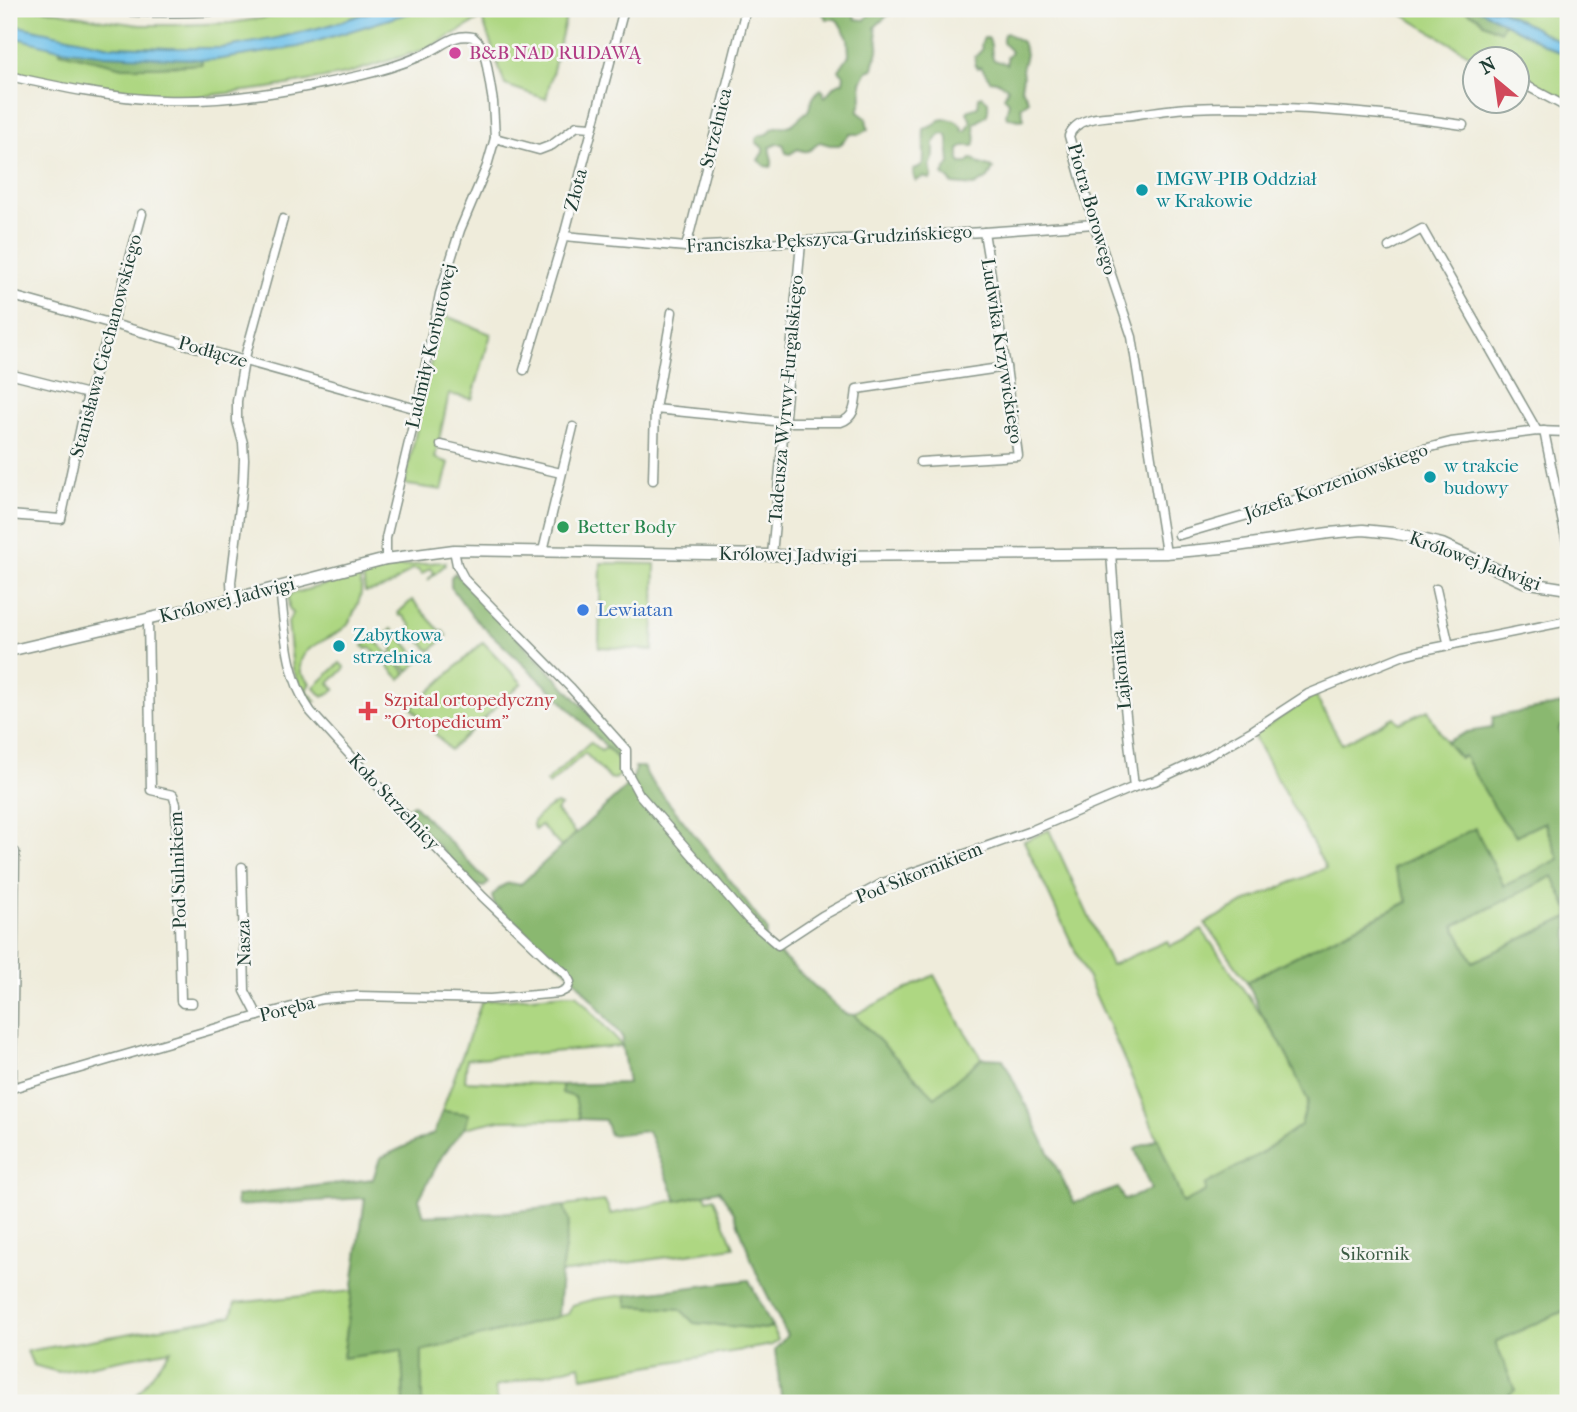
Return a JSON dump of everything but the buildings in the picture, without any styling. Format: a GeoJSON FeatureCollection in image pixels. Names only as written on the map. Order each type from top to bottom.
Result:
{"type":"FeatureCollection","features":[{"type":"Feature","properties":{"kind":"street"},"geometry":{"type":"LineString","coordinates":[[103,9],[201,13],[246,9]]}},
{"type":"Feature","properties":{"kind":"street","name":"Złota"},"geometry":{"type":"LineString","coordinates":[[524,370],[564,236],[624,9]]}},
{"type":"Feature","properties":{"kind":"street","name":"Strzelnica"},"geometry":{"type":"LineString","coordinates":[[685,247],[746,9]]}},
{"type":"Feature","properties":{"kind":"street","name":"Ludmiły Korbutowej"},"geometry":{"type":"LineString","coordinates":[[9,76],[47,85],[162,100],[224,98],[310,86],[390,67],[430,52],[455,37],[473,37],[482,47],[493,102],[495,138],[487,166],[460,230],[440,294],[417,409],[386,538],[386,559]]}},
{"type":"Feature","properties":{"kind":"street"},"geometry":{"type":"LineString","coordinates":[[1532,89],[1568,108]]}},
{"type":"Feature","properties":{"kind":"street","name":"Piotra Borowego"},"geometry":{"type":"LineString","coordinates":[[1166,552],[1132,337],[1094,223],[1069,136],[1072,129],[1079,123],[1094,119],[1187,108],[1243,107],[1318,108],[1463,125]]}},
{"type":"Feature","properties":{"kind":"street"},"geometry":{"type":"LineString","coordinates":[[495,138],[539,150],[552,145],[577,126],[592,127]]}},
{"type":"Feature","properties":{"kind":"street","name":"Stanisława Ciechanowskiego"},"geometry":{"type":"LineString","coordinates":[[9,514],[61,519],[88,394],[112,324],[142,214]]}},
{"type":"Feature","properties":{"kind":"street"},"geometry":{"type":"LineString","coordinates":[[232,599],[231,582],[244,459],[237,421],[237,401],[244,361],[284,219]]}},
{"type":"Feature","properties":{"kind":"street","name":"Franciszka Pększyca-Grudzińskiego"},"geometry":{"type":"LineString","coordinates":[[564,236],[685,247],[801,243],[1094,223]]}},
{"type":"Feature","properties":{"kind":"street"},"geometry":{"type":"LineString","coordinates":[[1390,247],[1422,229],[1540,431],[1568,548]]}},
{"type":"Feature","properties":{"kind":"street","name":"Ludwika Krzywickiego"},"geometry":{"type":"LineString","coordinates":[[920,462],[1017,456],[984,232]]}},
{"type":"Feature","properties":{"kind":"street","name":"Tadeusza Wyrwy-Furgalskiego"},"geometry":{"type":"LineString","coordinates":[[772,555],[801,243]]}},
{"type":"Feature","properties":{"kind":"street","name":"Podłącze"},"geometry":{"type":"LineString","coordinates":[[9,295],[417,409]]}},
{"type":"Feature","properties":{"kind":"street"},"geometry":{"type":"LineString","coordinates":[[653,480],[655,409],[672,312]]}},
{"type":"Feature","properties":{"kind":"street"},"geometry":{"type":"LineString","coordinates":[[655,409],[785,422],[845,421],[854,412],[857,389],[1006,367]]}},
{"type":"Feature","properties":{"kind":"street"},"geometry":{"type":"LineString","coordinates":[[9,374],[88,394]]}},
{"type":"Feature","properties":{"kind":"street"},"geometry":{"type":"LineString","coordinates":[[542,551],[573,427]]}},
{"type":"Feature","properties":{"kind":"street","name":"Józefa Korzeniowskiego"},"geometry":{"type":"LineString","coordinates":[[1180,535],[1284,504],[1416,451],[1451,442],[1540,431],[1568,432]]}},
{"type":"Feature","properties":{"kind":"street"},"geometry":{"type":"LineString","coordinates":[[441,445],[561,473]]}},
{"type":"Feature","properties":{"kind":"street","name":"Królowej Jadwigi"},"geometry":{"type":"LineString","coordinates":[[9,651],[280,588],[386,559],[454,550],[869,556],[1166,552],[1233,547],[1363,530],[1441,544],[1524,582],[1568,589]]}},
{"type":"Feature","properties":{"kind":"street","name":"Pod Sikornikiem"},"geometry":{"type":"LineString","coordinates":[[454,550],[457,565],[465,580],[570,687],[626,750],[626,770],[639,794],[748,919],[778,945],[821,916],[883,883],[1028,832],[1134,787],[1155,781],[1210,755],[1308,694],[1404,655],[1568,621]]}},
{"type":"Feature","properties":{"kind":"street","name":"Lajkonika"},"geometry":{"type":"LineString","coordinates":[[1111,553],[1117,636],[1134,787]]}},
{"type":"Feature","properties":{"kind":"street","name":"Koło Strzelnicy"},"geometry":{"type":"LineString","coordinates":[[280,588],[289,658],[302,701],[400,810],[483,897],[566,974],[570,982]]}},
{"type":"Feature","properties":{"kind":"street"},"geometry":{"type":"LineString","coordinates":[[1436,589],[1448,646]]}},
{"type":"Feature","properties":{"kind":"street","name":"Pod Sulnikiem"},"geometry":{"type":"LineString","coordinates":[[148,619],[152,790],[173,795],[176,804],[181,1001],[192,1003]]}},
{"type":"Feature","properties":{"kind":"street"},"geometry":{"type":"LineString","coordinates":[[10,1089],[15,852]]}},
{"type":"Feature","properties":{"kind":"street","name":"Nasza"},"geometry":{"type":"LineString","coordinates":[[242,867],[245,991],[258,1016]]}},
{"type":"Feature","properties":{"kind":"street","name":"Poręba"},"geometry":{"type":"LineString","coordinates":[[10,1089],[322,999],[358,996],[491,999],[559,993],[567,989],[570,982]]}},
{"type":"Feature","properties":{"kind":"green space"},"geometry":{"type":"Polygon","coordinates":[[[9,9],[43,9],[140,25],[176,25],[231,23],[307,9],[379,9],[278,38],[222,48],[168,48],[110,46],[23,28],[9,24],[9,9]]]}},
{"type":"Feature","properties":{"kind":"green space"},"geometry":{"type":"Polygon","coordinates":[[[422,9],[568,9],[546,99],[505,85],[482,18],[429,48],[346,74],[269,88],[180,99],[77,86],[9,73],[9,36],[215,60],[298,47],[422,9]]]}},
{"type":"Feature","properties":{"kind":"green space"},"geometry":{"type":"Polygon","coordinates":[[[872,9],[892,11],[875,27],[878,51],[873,69],[867,71],[861,82],[862,99],[858,112],[866,118],[868,129],[860,134],[850,134],[839,145],[820,142],[808,151],[798,149],[790,154],[786,153],[783,144],[777,144],[770,147],[771,167],[765,166],[758,160],[763,148],[756,142],[758,136],[768,134],[773,128],[792,124],[808,111],[818,91],[821,89],[825,97],[834,86],[843,82],[844,75],[839,70],[849,55],[848,38],[838,21],[827,19],[823,11],[846,11],[854,13],[855,19],[865,20],[872,9]]]}},
{"type":"Feature","properties":{"kind":"green space"},"geometry":{"type":"Polygon","coordinates":[[[1393,9],[1479,9],[1568,57],[1568,99],[1532,83],[1532,46],[1462,46],[1462,50],[1393,9]]]}},
{"type":"Feature","properties":{"kind":"green space"},"geometry":{"type":"Polygon","coordinates":[[[1463,9],[1479,9],[1504,23],[1500,31],[1463,9]]]}},
{"type":"Feature","properties":{"kind":"green space"},"geometry":{"type":"Polygon","coordinates":[[[1499,9],[1554,9],[1568,16],[1568,46],[1499,9]]]}},
{"type":"Feature","properties":{"kind":"green space"},"geometry":{"type":"Polygon","coordinates":[[[1007,33],[1022,42],[1026,54],[1021,87],[1029,101],[1021,107],[1022,120],[1007,118],[1009,102],[1004,97],[1008,88],[990,80],[981,67],[975,65],[975,57],[982,50],[984,38],[990,41],[994,60],[1007,64],[1007,57],[1011,52],[1003,41],[1004,34],[1007,33]]]}},
{"type":"Feature","properties":{"kind":"green space"},"geometry":{"type":"Polygon","coordinates":[[[63,41],[99,46],[200,50],[202,64],[123,67],[60,52],[63,41]]]}},
{"type":"Feature","properties":{"kind":"green space"},"geometry":{"type":"Polygon","coordinates":[[[982,96],[988,101],[987,114],[974,124],[974,146],[961,148],[959,160],[961,163],[967,163],[972,158],[990,167],[993,169],[988,178],[974,186],[953,184],[943,174],[950,163],[948,139],[944,134],[934,143],[934,156],[930,166],[932,176],[930,179],[923,177],[916,181],[913,170],[924,162],[924,129],[935,125],[939,120],[947,119],[957,122],[963,131],[966,131],[971,122],[967,112],[978,107],[979,97],[982,96]]]}},
{"type":"Feature","properties":{"kind":"green space"},"geometry":{"type":"Polygon","coordinates":[[[441,314],[491,334],[472,399],[449,394],[435,458],[449,463],[442,490],[405,483],[441,314]]]}},
{"type":"Feature","properties":{"kind":"green space"},"geometry":{"type":"Polygon","coordinates":[[[445,562],[445,565],[428,580],[434,573],[430,568],[422,574],[412,569],[385,587],[365,592],[363,574],[445,562]]]}},
{"type":"Feature","properties":{"kind":"green space"},"geometry":{"type":"Polygon","coordinates":[[[601,563],[655,564],[653,650],[599,647],[601,563]]]}},
{"type":"Feature","properties":{"kind":"green space"},"geometry":{"type":"Polygon","coordinates":[[[455,573],[623,750],[621,762],[556,695],[474,618],[451,587],[451,577],[455,573]]]}},
{"type":"Feature","properties":{"kind":"green space"},"geometry":{"type":"Polygon","coordinates":[[[360,575],[361,595],[348,623],[303,656],[301,673],[310,683],[306,690],[316,701],[309,704],[293,670],[288,622],[293,613],[289,608],[288,597],[360,575]]]}},
{"type":"Feature","properties":{"kind":"green space"},"geometry":{"type":"Polygon","coordinates":[[[412,600],[447,636],[430,651],[410,629],[412,626],[398,613],[412,600]]]}},
{"type":"Feature","properties":{"kind":"green space"},"geometry":{"type":"Polygon","coordinates":[[[392,629],[421,660],[408,671],[391,653],[394,649],[383,637],[392,629]]]}},
{"type":"Feature","properties":{"kind":"green space"},"geometry":{"type":"Polygon","coordinates":[[[372,637],[406,673],[400,679],[370,647],[366,649],[363,646],[372,637]]]}},
{"type":"Feature","properties":{"kind":"green space"},"geometry":{"type":"Polygon","coordinates":[[[483,642],[522,683],[450,750],[412,708],[483,642]]]}},
{"type":"Feature","properties":{"kind":"green space"},"geometry":{"type":"Polygon","coordinates":[[[340,663],[345,668],[329,683],[335,689],[323,697],[314,687],[340,663]]]}},
{"type":"Feature","properties":{"kind":"green space"},"geometry":{"type":"Polygon","coordinates":[[[1315,695],[1342,744],[1394,717],[1399,723],[1428,710],[1450,747],[1460,758],[1464,756],[1499,815],[1516,836],[1544,822],[1559,859],[1504,887],[1475,828],[1409,901],[1247,982],[1205,923],[1250,900],[1326,868],[1253,735],[1315,695]]]}},
{"type":"Feature","properties":{"kind":"green space","name":"Sikornik"},"geometry":{"type":"Polygon","coordinates":[[[1568,703],[1568,720],[1559,729],[1568,749],[1568,909],[1553,876],[1454,926],[1473,962],[1568,917],[1568,1309],[1495,1342],[1515,1390],[1498,1403],[782,1403],[775,1350],[787,1335],[757,1274],[734,1213],[719,1190],[677,1201],[648,1131],[610,1135],[605,1120],[580,1119],[575,1097],[562,1093],[562,1085],[628,1083],[623,1038],[573,977],[494,904],[492,896],[504,885],[520,885],[621,792],[634,776],[635,767],[643,767],[767,930],[765,940],[845,1014],[854,1015],[935,1097],[982,1058],[1003,1059],[1074,1203],[1118,1188],[1124,1200],[1151,1190],[1135,1149],[1158,1138],[1183,1203],[1206,1191],[1205,1185],[1263,1152],[1301,1125],[1308,1101],[1282,1045],[1261,1013],[1247,982],[1408,902],[1393,868],[1475,828],[1504,886],[1559,859],[1545,822],[1516,836],[1499,815],[1464,756],[1460,758],[1446,742],[1467,732],[1492,728],[1493,717],[1568,703]]]}},
{"type":"Feature","properties":{"kind":"green space"},"geometry":{"type":"Polygon","coordinates":[[[590,742],[601,751],[607,748],[621,762],[623,773],[615,779],[609,778],[585,753],[549,785],[546,782],[590,742]]]}},
{"type":"Feature","properties":{"kind":"green space"},"geometry":{"type":"Polygon","coordinates":[[[413,804],[489,883],[484,887],[474,885],[405,810],[413,804]]]}},
{"type":"Feature","properties":{"kind":"green space"},"geometry":{"type":"Polygon","coordinates":[[[557,804],[561,806],[556,811],[575,833],[561,847],[541,825],[535,830],[533,826],[539,816],[557,804]]]}},
{"type":"Feature","properties":{"kind":"green space"},"geometry":{"type":"Polygon","coordinates":[[[1049,830],[1111,965],[1167,941],[1170,946],[1202,930],[1282,1045],[1308,1101],[1301,1125],[1206,1191],[1183,1203],[1127,1066],[1024,841],[1049,830]]]}},
{"type":"Feature","properties":{"kind":"green space"},"geometry":{"type":"Polygon","coordinates":[[[1553,876],[1568,909],[1568,917],[1473,962],[1454,926],[1553,876]]]}},
{"type":"Feature","properties":{"kind":"green space"},"geometry":{"type":"Polygon","coordinates":[[[934,975],[982,1058],[935,1098],[854,1015],[934,975]]]}},
{"type":"Feature","properties":{"kind":"green space"},"geometry":{"type":"Polygon","coordinates":[[[576,994],[622,1046],[467,1059],[465,1081],[562,1085],[562,1093],[575,1097],[580,1119],[500,1120],[465,1128],[469,1114],[442,1111],[482,1001],[576,994]]]}},
{"type":"Feature","properties":{"kind":"green space"},"geometry":{"type":"Polygon","coordinates":[[[442,1111],[469,1114],[465,1127],[442,1156],[419,1199],[424,1216],[499,1213],[564,1206],[569,1221],[558,1317],[422,1351],[422,1403],[404,1403],[402,1350],[343,1358],[365,1198],[237,1206],[236,1196],[373,1179],[380,1158],[434,1133],[442,1111]]]}},
{"type":"Feature","properties":{"kind":"green space"},"geometry":{"type":"Polygon","coordinates":[[[705,1194],[707,1200],[714,1198],[734,1247],[561,1273],[568,1221],[564,1206],[605,1201],[611,1214],[705,1194]]]}},
{"type":"Feature","properties":{"kind":"green space"},"geometry":{"type":"Polygon","coordinates":[[[749,1280],[772,1327],[764,1329],[694,1323],[680,1309],[628,1306],[626,1295],[749,1280]]]}},
{"type":"Feature","properties":{"kind":"green space"},"geometry":{"type":"Polygon","coordinates":[[[352,1291],[343,1357],[402,1350],[404,1403],[131,1403],[171,1350],[58,1372],[33,1365],[27,1351],[231,1316],[235,1303],[352,1291]]]}},
{"type":"Feature","properties":{"kind":"green space"},"geometry":{"type":"Polygon","coordinates":[[[626,1295],[628,1306],[681,1309],[694,1323],[764,1329],[772,1327],[778,1340],[772,1345],[582,1377],[580,1365],[495,1387],[498,1403],[422,1403],[422,1351],[568,1314],[572,1305],[626,1295]]]}},
{"type":"Feature","properties":{"kind":"green space"},"geometry":{"type":"Polygon","coordinates":[[[1568,1309],[1568,1403],[1498,1403],[1515,1390],[1495,1342],[1568,1309]]]}},
{"type":"Feature","properties":{"kind":"water"},"geometry":{"type":"Polygon","coordinates":[[[379,9],[422,9],[298,47],[215,60],[105,55],[55,48],[9,36],[9,24],[110,46],[222,48],[278,38],[379,9]]]}},
{"type":"Feature","properties":{"kind":"water"},"geometry":{"type":"Polygon","coordinates":[[[1479,9],[1499,9],[1568,46],[1568,57],[1479,9]]]}},
{"type":"Feature","properties":{"kind":"waterway"},"geometry":{"type":"LineString","coordinates":[[1565,102],[1568,98]]}},
{"type":"Feature","properties":{"kind":"place","name":"B&B NAD RUDAWĄ"},"geometry":{"type":"Point","coordinates":[455,53]}},
{"type":"Feature","properties":{"kind":"place","name":"IMGW-PIB Oddział w Krakowie"},"geometry":{"type":"Point","coordinates":[1142,190]}},
{"type":"Feature","properties":{"kind":"place","name":"w trakcie budowy"},"geometry":{"type":"Point","coordinates":[1430,477]}},
{"type":"Feature","properties":{"kind":"place","name":"Better Body"},"geometry":{"type":"Point","coordinates":[563,527]}},
{"type":"Feature","properties":{"kind":"place","name":"Lewiatan"},"geometry":{"type":"Point","coordinates":[583,610]}},
{"type":"Feature","properties":{"kind":"place","name":"Zabytkowa strzelnica"},"geometry":{"type":"Point","coordinates":[339,646]}},
{"type":"Feature","properties":{"kind":"place","name":"Szpital ortopedyczny \"Ortopedicum\""},"geometry":{"type":"Point","coordinates":[368,711]}}]}
